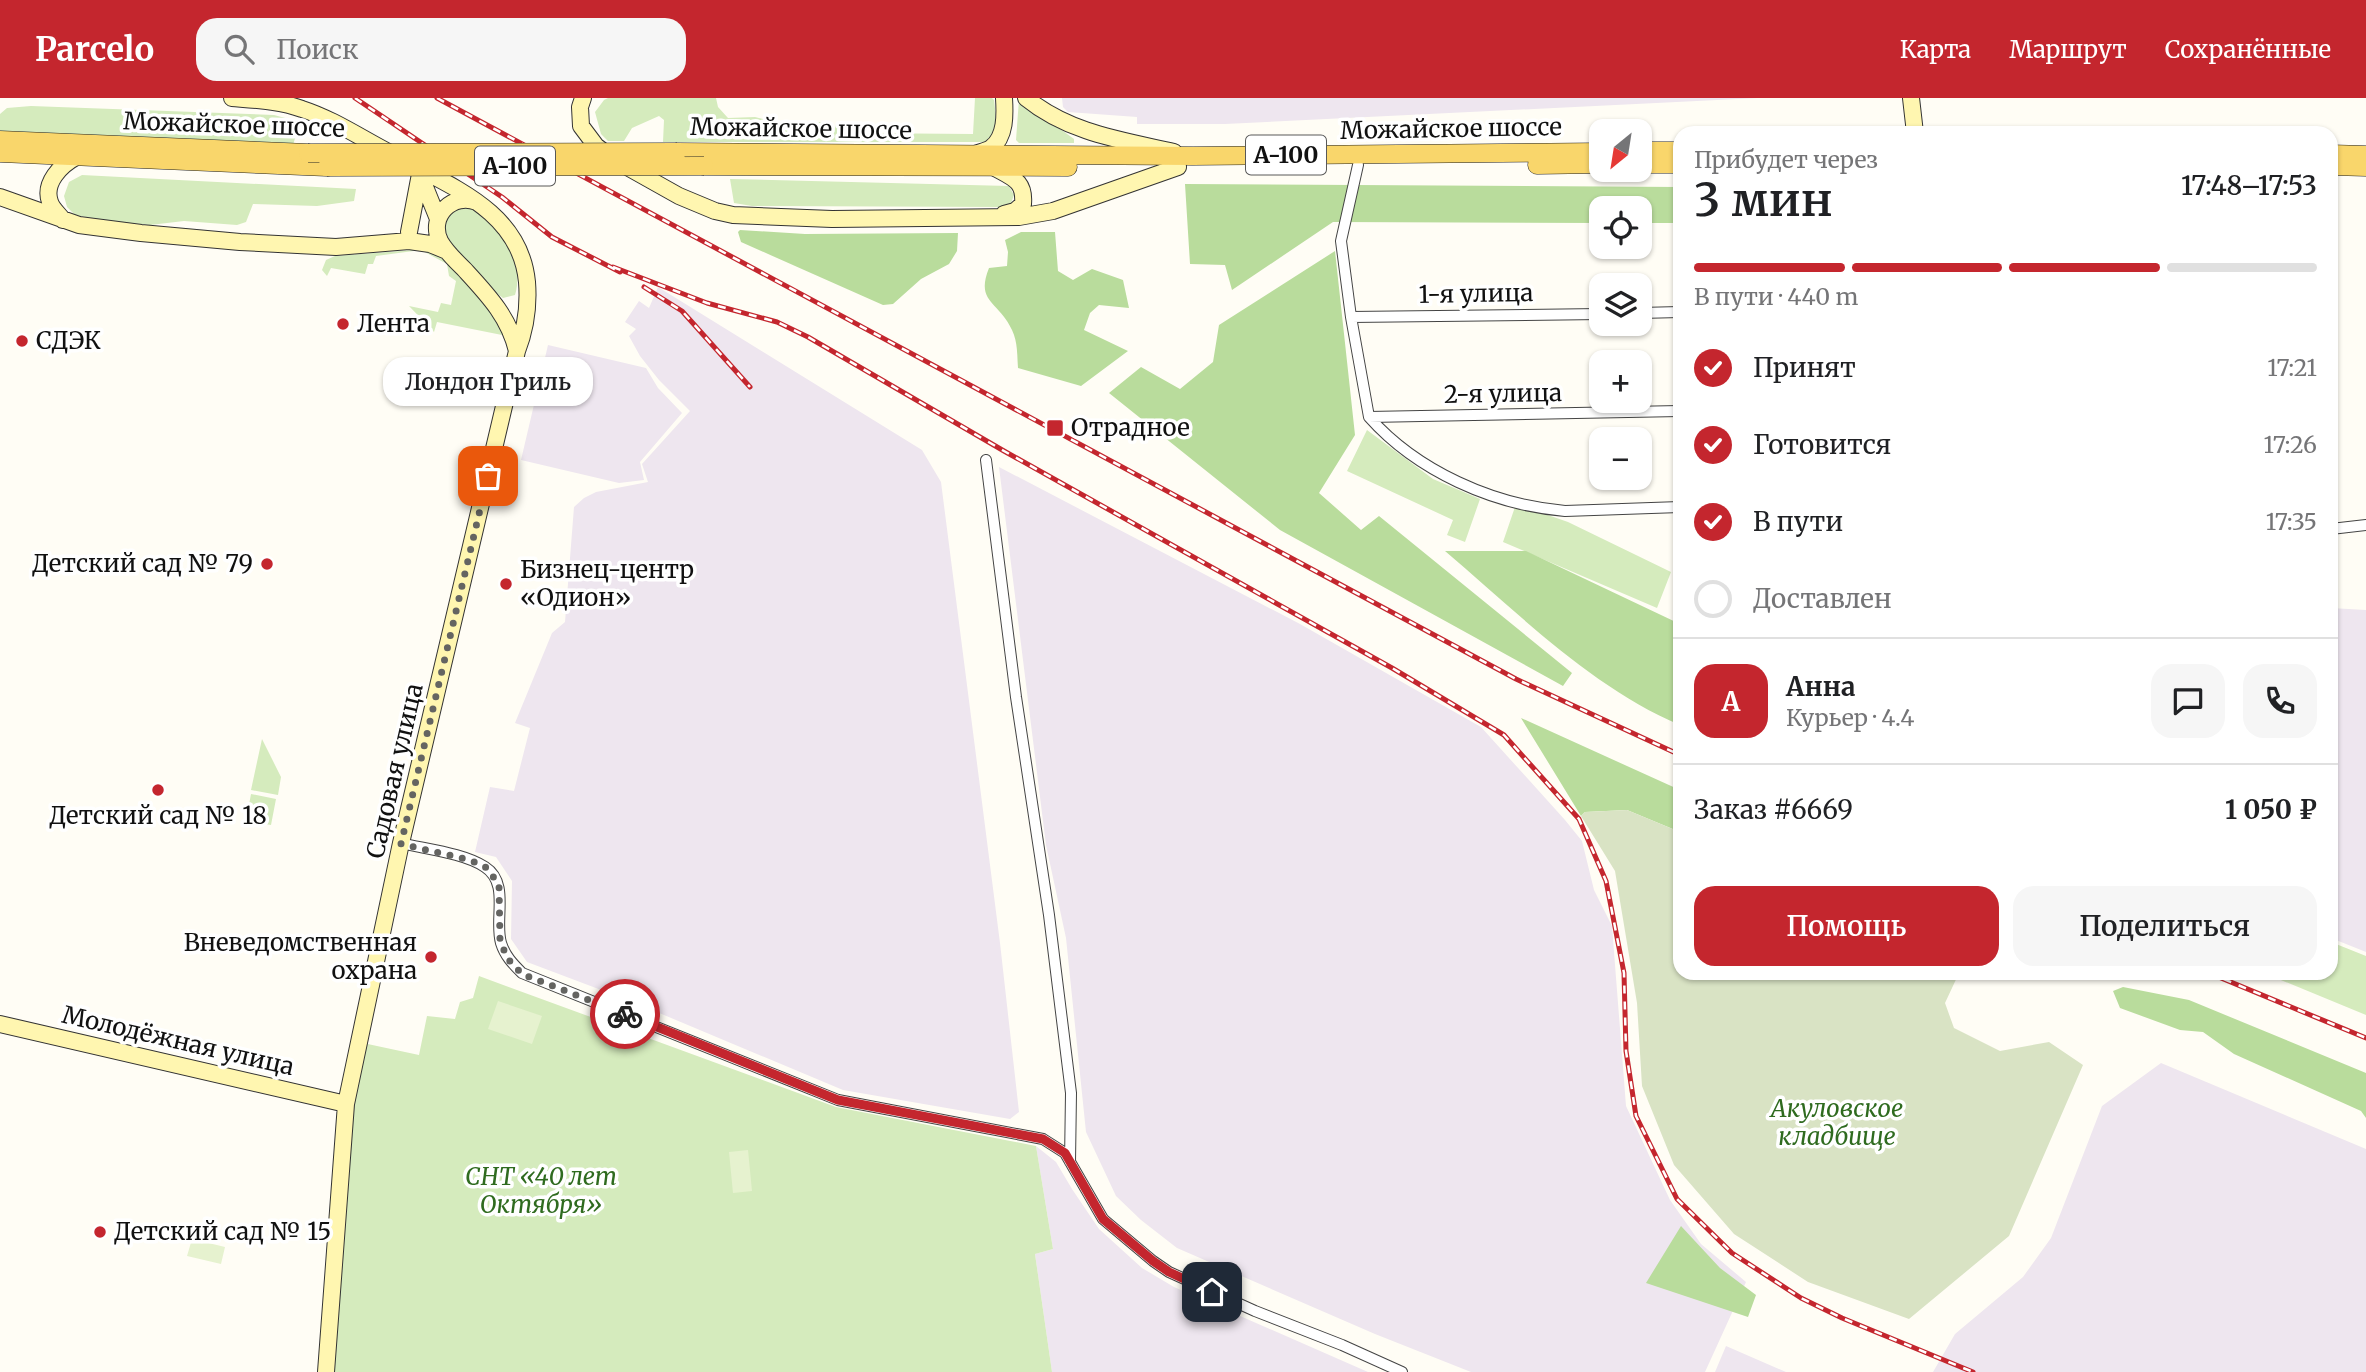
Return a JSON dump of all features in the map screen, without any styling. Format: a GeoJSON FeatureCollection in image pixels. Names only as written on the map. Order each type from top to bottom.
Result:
{"type":"FeatureCollection","features":[{"type":"Feature","properties":{"kind":"main road","name":"Можайское шоссе"},"geometry":{"type":"LineString","coordinates":[[0,141],[308,153],[677,152],[1193,156],[1589,152]]}},
{"type":"Feature","properties":{"kind":"main road"},"geometry":{"type":"LineString","coordinates":[[1652,151],[1673,150]]}},
{"type":"Feature","properties":{"kind":"main road","name":"Можайское шоссе"},"geometry":{"type":"LineString","coordinates":[[0,153],[327,167],[995,168],[1589,164]]}},
{"type":"Feature","properties":{"kind":"main road"},"geometry":{"type":"LineString","coordinates":[[2338,154],[2366,155]]}},
{"type":"Feature","properties":{"kind":"main road"},"geometry":{"type":"LineString","coordinates":[[1652,164],[1673,164]]}},
{"type":"Feature","properties":{"kind":"main road"},"geometry":{"type":"LineString","coordinates":[[2338,166],[2366,167]]}},
{"type":"Feature","properties":{"kind":"street","name":"Садовая улица"},"geometry":{"type":"LineString","coordinates":[[232,98],[301,108],[418,171],[458,188],[498,219],[513,237],[526,272],[528,298],[527,321],[517,351],[401,844],[346,1104],[326,1369]]}},
{"type":"Feature","properties":{"kind":"street"},"geometry":{"type":"LineString","coordinates":[[583,98],[580,107],[581,126],[596,146],[613,159],[679,196],[715,211],[733,215],[792,218],[1019,217],[1053,211],[1178,167]]}},
{"type":"Feature","properties":{"kind":"street"},"geometry":{"type":"LineString","coordinates":[[971,155],[991,148],[998,141],[1003,127],[1004,98]]}},
{"type":"Feature","properties":{"kind":"street"},"geometry":{"type":"LineString","coordinates":[[1026,98],[1049,116],[1088,133],[1193,156]]}},
{"type":"Feature","properties":{"kind":"street"},"geometry":{"type":"LineString","coordinates":[[1911,98],[1914,126]]}},
{"type":"Feature","properties":{"kind":"street"},"geometry":{"type":"LineString","coordinates":[[63,220],[50,205],[49,188],[62,165],[76,157]]}},
{"type":"Feature","properties":{"kind":"street"},"geometry":{"type":"LineString","coordinates":[[1358,165],[1341,241],[1369,417],[1383,433],[1441,474],[1498,497],[1565,511],[1673,507]]}},
{"type":"Feature","properties":{"kind":"street"},"geometry":{"type":"LineString","coordinates":[[991,217],[1015,211],[1023,204],[1024,192],[1016,179],[995,168]]}},
{"type":"Feature","properties":{"kind":"street"},"geometry":{"type":"LineString","coordinates":[[418,171],[438,220]]}},
{"type":"Feature","properties":{"kind":"street"},"geometry":{"type":"LineString","coordinates":[[410,232],[418,171]]}},
{"type":"Feature","properties":{"kind":"street"},"geometry":{"type":"LineString","coordinates":[[0,197],[79,225],[120,231],[251,243],[336,247],[419,242],[447,251]]}},
{"type":"Feature","properties":{"kind":"street"},"geometry":{"type":"LineString","coordinates":[[479,203],[467,199],[454,201],[438,220],[437,233],[447,251],[497,304],[511,329],[517,351]]}},
{"type":"Feature","properties":{"kind":"street"},"geometry":{"type":"LineString","coordinates":[[388,242],[438,220]]}},
{"type":"Feature","properties":{"kind":"street"},"geometry":{"type":"LineString","coordinates":[[497,304],[513,307],[528,298]]}},
{"type":"Feature","properties":{"kind":"street"},"geometry":{"type":"LineString","coordinates":[[1652,313],[1673,312]]}},
{"type":"Feature","properties":{"kind":"street","name":"1-я улица"},"geometry":{"type":"LineString","coordinates":[[1351,317],[1589,314]]}},
{"type":"Feature","properties":{"kind":"street","name":"2-я улица"},"geometry":{"type":"LineString","coordinates":[[1369,417],[1673,411]]}},
{"type":"Feature","properties":{"kind":"street"},"geometry":{"type":"LineString","coordinates":[[986,460],[1071,1093],[1070,1162]]}},
{"type":"Feature","properties":{"kind":"street"},"geometry":{"type":"LineString","coordinates":[[2338,528],[2366,525]]}},
{"type":"Feature","properties":{"kind":"street"},"geometry":{"type":"LineString","coordinates":[[401,844],[470,860],[487,868],[499,885],[500,940],[507,958],[522,974],[838,1100],[1043,1139],[1065,1153],[1103,1219],[1169,1272],[1402,1372]]}},
{"type":"Feature","properties":{"kind":"street","name":"Молодёжная улица"},"geometry":{"type":"LineString","coordinates":[[0,1024],[346,1104]]}},
{"type":"Feature","properties":{"kind":"shaded area"},"geometry":{"type":"Polygon","coordinates":[[[1062,98],[1758,98],[1225,124],[1137,124],[1137,117],[1068,112],[1063,107],[1062,98]]]}},
{"type":"Feature","properties":{"kind":"shaded area"},"geometry":{"type":"Polygon","coordinates":[[[658,287],[922,450],[941,482],[1019,1112],[1010,1119],[843,1090],[633,1002],[527,962],[511,939],[512,881],[496,857],[475,852],[490,787],[514,791],[530,728],[515,723],[552,633],[565,622],[574,507],[596,492],[648,482],[642,464],[690,411],[640,356],[629,336],[636,329],[625,322],[639,301],[649,308],[658,287]]]}},
{"type":"Feature","properties":{"kind":"shaded area"},"geometry":{"type":"Polygon","coordinates":[[[548,345],[646,368],[658,388],[682,413],[640,462],[644,480],[619,483],[521,460],[548,345]]]}},
{"type":"Feature","properties":{"kind":"shaded area"},"geometry":{"type":"Polygon","coordinates":[[[999,467],[1300,624],[1481,727],[1582,841],[1594,890],[1612,926],[1626,1106],[1670,1200],[1701,1244],[1746,1282],[1705,1372],[1471,1372],[1375,1334],[1177,1248],[1116,1196],[1086,1132],[1066,938],[1046,845],[999,467]]]}},
{"type":"Feature","properties":{"kind":"shaded area"},"geometry":{"type":"Polygon","coordinates":[[[2338,608],[2366,610],[2366,952],[2338,941],[2338,608]]]}},
{"type":"Feature","properties":{"kind":"shaded area"},"geometry":{"type":"Polygon","coordinates":[[[2161,1063],[2366,1149],[2366,1372],[1933,1372],[1955,1334],[2023,1277],[2051,1238],[2102,1106],[2161,1063]]]}},
{"type":"Feature","properties":{"kind":"shaded area"},"geometry":{"type":"Polygon","coordinates":[[[1036,1146],[1056,1162],[1099,1229],[1142,1268],[1174,1287],[1368,1372],[1052,1372],[1035,1254],[1053,1249],[1036,1146]]]}},
{"type":"Feature","properties":{"kind":"shaded area"},"geometry":{"type":"Polygon","coordinates":[[[1726,1346],[1786,1372],[1715,1372],[1726,1346]]]}},
{"type":"Feature","properties":{"kind":"green space"},"geometry":{"type":"Polygon","coordinates":[[[608,98],[716,98],[718,107],[728,118],[755,117],[796,127],[804,122],[827,122],[830,130],[835,128],[836,124],[851,126],[854,133],[973,134],[975,98],[992,98],[995,117],[992,133],[985,142],[663,142],[664,120],[659,116],[632,128],[624,141],[608,141],[601,134],[595,112],[608,98]]]}},
{"type":"Feature","properties":{"kind":"green space"},"geometry":{"type":"Polygon","coordinates":[[[1019,99],[1074,139],[1074,143],[1019,143],[1016,140],[1019,99]]]}},
{"type":"Feature","properties":{"kind":"green space"},"geometry":{"type":"Polygon","coordinates":[[[31,106],[274,115],[300,122],[293,145],[13,134],[0,131],[0,114],[7,108],[31,106]]]}},
{"type":"Feature","properties":{"kind":"green space"},"geometry":{"type":"Polygon","coordinates":[[[82,175],[356,189],[354,201],[317,206],[253,204],[246,222],[237,225],[184,221],[150,225],[75,215],[67,207],[64,196],[69,182],[82,175]]]}},
{"type":"Feature","properties":{"kind":"green space"},"geometry":{"type":"Polygon","coordinates":[[[730,179],[1009,186],[1014,195],[1011,203],[1003,207],[752,206],[734,203],[730,179]]]}},
{"type":"Feature","properties":{"kind":"green space"},"geometry":{"type":"Polygon","coordinates":[[[1185,184],[1673,187],[1673,223],[1652,223],[1652,196],[1589,196],[1589,223],[1333,222],[1232,290],[1225,265],[1190,264],[1185,184]]]}},
{"type":"Feature","properties":{"kind":"green space"},"geometry":{"type":"Polygon","coordinates":[[[469,204],[497,224],[505,235],[517,269],[515,295],[503,298],[495,292],[452,245],[446,232],[445,220],[452,210],[469,204]]]}},
{"type":"Feature","properties":{"kind":"green space"},"geometry":{"type":"Polygon","coordinates":[[[738,232],[805,234],[958,233],[957,251],[949,264],[921,279],[893,304],[883,305],[741,242],[738,232]]]}},
{"type":"Feature","properties":{"kind":"green space"},"geometry":{"type":"Polygon","coordinates":[[[1021,232],[1055,232],[1058,271],[1073,280],[1092,269],[1123,280],[1129,308],[1099,305],[1090,313],[1084,330],[1128,351],[1081,386],[1018,368],[1012,330],[987,295],[985,280],[989,268],[1007,266],[1005,240],[1021,232]]]}},
{"type":"Feature","properties":{"kind":"green space"},"geometry":{"type":"Polygon","coordinates":[[[426,249],[443,254],[501,321],[507,336],[437,322],[434,332],[409,306],[438,312],[441,303],[451,305],[456,281],[449,276],[447,264],[421,250],[376,256],[373,264],[368,264],[365,274],[331,268],[327,276],[322,270],[326,260],[335,256],[426,249]]]}},
{"type":"Feature","properties":{"kind":"green space"},"geometry":{"type":"Polygon","coordinates":[[[1335,251],[1355,435],[1319,493],[1361,530],[1379,516],[1572,673],[1563,686],[1280,530],[1109,393],[1141,367],[1180,389],[1213,362],[1219,325],[1335,251]]]}},
{"type":"Feature","properties":{"kind":"green space"},"geometry":{"type":"Polygon","coordinates":[[[1367,430],[1433,479],[1480,499],[1465,542],[1447,535],[1453,520],[1347,471],[1367,430]]]}},
{"type":"Feature","properties":{"kind":"green space"},"geometry":{"type":"Polygon","coordinates":[[[1516,504],[1568,522],[1671,572],[1657,608],[1503,542],[1516,504]]]}},
{"type":"Feature","properties":{"kind":"green space"},"geometry":{"type":"Polygon","coordinates":[[[1445,551],[1526,551],[1673,621],[1673,722],[1647,709],[1586,670],[1445,551]]]}},
{"type":"Feature","properties":{"kind":"green space"},"geometry":{"type":"Polygon","coordinates":[[[1521,718],[1673,787],[1673,829],[1627,810],[1585,812],[1581,816],[1521,718]]]}},
{"type":"Feature","properties":{"kind":"green space"},"geometry":{"type":"Polygon","coordinates":[[[262,739],[281,777],[278,795],[251,790],[262,739]]]}},
{"type":"Feature","properties":{"kind":"green space"},"geometry":{"type":"Polygon","coordinates":[[[251,794],[276,799],[271,825],[246,821],[251,794]]]}},
{"type":"Feature","properties":{"kind":"green space","name":"Акуловское кладбище"},"geometry":{"type":"Polygon","coordinates":[[[1627,810],[1673,829],[1673,980],[1956,980],[1945,1003],[1954,1028],[2000,1051],[2049,1042],[2083,1065],[2009,1236],[1909,1319],[1808,1282],[1734,1234],[1674,1165],[1642,1086],[1637,1003],[1615,871],[1581,816],[1585,812],[1627,810]]]}},
{"type":"Feature","properties":{"kind":"green space"},"geometry":{"type":"Polygon","coordinates":[[[2338,945],[2366,956],[2366,1015],[2281,980],[2338,980],[2338,945]]]}},
{"type":"Feature","properties":{"kind":"green space","name":"СНТ «40 лет Октября»"},"geometry":{"type":"Polygon","coordinates":[[[479,976],[836,1107],[1036,1146],[1053,1249],[1035,1254],[1052,1372],[332,1372],[353,1104],[363,1043],[419,1055],[427,1016],[455,1019],[460,1002],[473,998],[479,976]]]}},
{"type":"Feature","properties":{"kind":"green space"},"geometry":{"type":"Polygon","coordinates":[[[2123,987],[2189,1000],[2366,1073],[2366,1118],[2361,1111],[2234,1054],[2203,1032],[2180,1030],[2120,1008],[2113,991],[2123,987]]]}},
{"type":"Feature","properties":{"kind":"green space"},"geometry":{"type":"Polygon","coordinates":[[[498,1001],[542,1016],[532,1044],[488,1029],[498,1001]]]}},
{"type":"Feature","properties":{"kind":"green space"},"geometry":{"type":"Polygon","coordinates":[[[748,1150],[752,1191],[733,1193],[729,1152],[748,1150]]]}},
{"type":"Feature","properties":{"kind":"green space"},"geometry":{"type":"Polygon","coordinates":[[[1681,1226],[1720,1268],[1756,1295],[1748,1317],[1646,1283],[1681,1226]]]}},
{"type":"Feature","properties":{"kind":"green space"},"geometry":{"type":"Polygon","coordinates":[[[192,1239],[225,1247],[221,1264],[187,1256],[192,1239]]]}},
{"type":"Feature","properties":{"kind":"railway"},"geometry":{"type":"LineString","coordinates":[[355,98],[502,197],[552,237],[620,272]]}},
{"type":"Feature","properties":{"kind":"railway"},"geometry":{"type":"LineString","coordinates":[[437,98],[1516,679],[1673,752]]}},
{"type":"Feature","properties":{"kind":"railway"},"geometry":{"type":"LineString","coordinates":[[613,267],[707,303],[777,322],[808,337],[1004,451],[1392,668],[1504,735],[1579,819],[1606,881],[1624,973],[1626,1051],[1636,1116],[1677,1199],[1732,1253],[1801,1298],[1842,1318],[1973,1372]]}},
{"type":"Feature","properties":{"kind":"railway"},"geometry":{"type":"LineString","coordinates":[[644,287],[682,311],[750,387]]}},
{"type":"Feature","properties":{"kind":"railway"},"geometry":{"type":"LineString","coordinates":[[2226,980],[2366,1038]]}},
{"type":"Feature","properties":{"kind":"way so far"},"geometry":{"type":"LineString","coordinates":[[488,476],[401,844],[470,860],[487,868],[499,885],[500,940],[507,958],[522,974],[625,1014]]}},
{"type":"Feature","properties":{"kind":"place","name":"Лента"},"geometry":{"type":"Point","coordinates":[343,324]}},
{"type":"Feature","properties":{"kind":"place","name":"СДЭК"},"geometry":{"type":"Point","coordinates":[22,341]}},
{"type":"Feature","properties":{"kind":"place","name":"Отрадное"},"geometry":{"type":"Point","coordinates":[1055,428]}},
{"type":"Feature","properties":{"kind":"place","name":"Лондон Гриль"},"geometry":{"type":"Point","coordinates":[488,476]}},
{"type":"Feature","properties":{"kind":"place","name":"Детский сад № 79"},"geometry":{"type":"Point","coordinates":[267,564]}},
{"type":"Feature","properties":{"kind":"place","name":"Бизнец-центр «Одион»"},"geometry":{"type":"Point","coordinates":[506,584]}},
{"type":"Feature","properties":{"kind":"place","name":"Детский сад № 18"},"geometry":{"type":"Point","coordinates":[158,790]}},
{"type":"Feature","properties":{"kind":"place","name":"Вневедомственная охрана"},"geometry":{"type":"Point","coordinates":[431,957]}},
{"type":"Feature","properties":{"kind":"place","name":"Детский сад № 15"},"geometry":{"type":"Point","coordinates":[100,1232]}},
{"type":"Feature","properties":{"kind":"route"},"geometry":{"type":"LineString","coordinates":[[625,1014],[838,1100],[1043,1139],[1065,1153],[1103,1219],[1169,1272],[1212,1292]]}}]}
